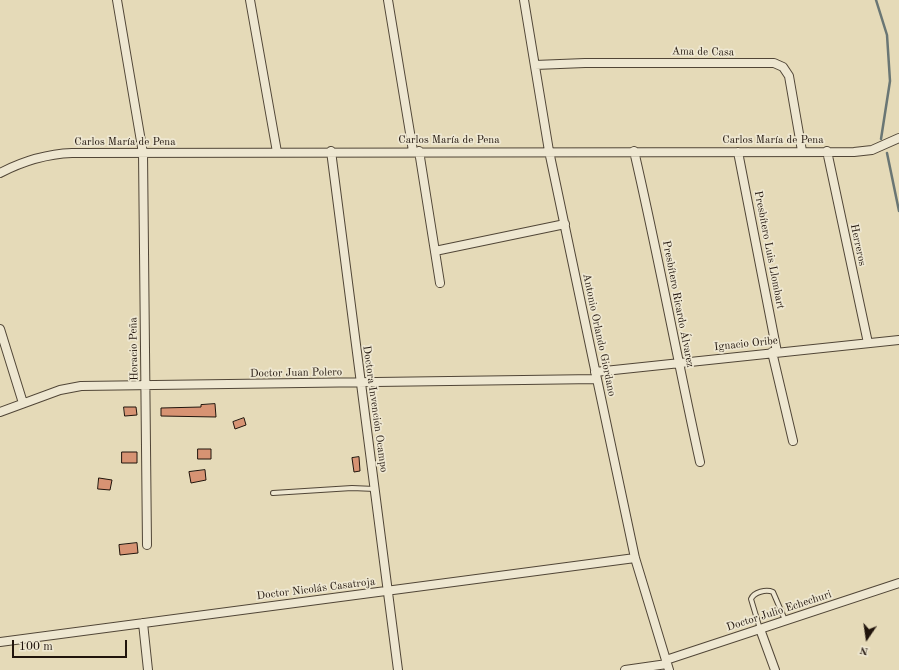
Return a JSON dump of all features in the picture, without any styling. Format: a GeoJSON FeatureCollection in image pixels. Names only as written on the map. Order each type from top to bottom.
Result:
{"type":"FeatureCollection","features":[{"type":"Feature","properties":{"kind":"street","name":"Horacio Peña"},"geometry":{"type":"LineString","coordinates":[[116,0],[143,152],[147,545]]}},
{"type":"Feature","properties":{"kind":"street"},"geometry":{"type":"LineString","coordinates":[[250,0],[277,152]]}},
{"type":"Feature","properties":{"kind":"street"},"geometry":{"type":"LineString","coordinates":[[388,0],[440,283]]}},
{"type":"Feature","properties":{"kind":"street","name":"Antonio Orlando Giordano"},"geometry":{"type":"LineString","coordinates":[[524,0],[549,151],[635,558],[667,665]]}},
{"type":"Feature","properties":{"kind":"street","name":"Ama de Casa"},"geometry":{"type":"LineString","coordinates":[[535,65],[592,63],[774,63],[783,68],[789,76],[802,151]]}},
{"type":"Feature","properties":{"kind":"street","name":"Carlos María de Pena"},"geometry":{"type":"LineString","coordinates":[[0,173],[25,162],[56,154],[331,151],[826,151],[872,150],[899,138]]}},
{"type":"Feature","properties":{"kind":"street","name":"Doctora Invención Ocampo"},"geometry":{"type":"LineString","coordinates":[[331,151],[398,670]]}},
{"type":"Feature","properties":{"kind":"street","name":"Presbítero Ricardo Álvarez"},"geometry":{"type":"LineString","coordinates":[[634,151],[659,261],[678,363],[700,462]]}},
{"type":"Feature","properties":{"kind":"street","name":"Herreros"},"geometry":{"type":"LineString","coordinates":[[826,151],[868,343]]}},
{"type":"Feature","properties":{"kind":"street","name":"Presbítero Luis Llombart"},"geometry":{"type":"LineString","coordinates":[[738,152],[774,352],[793,441]]}},
{"type":"Feature","properties":{"kind":"street"},"geometry":{"type":"LineString","coordinates":[[435,251],[565,224]]}},
{"type":"Feature","properties":{"kind":"street"},"geometry":{"type":"LineString","coordinates":[[0,329],[23,403]]}},
{"type":"Feature","properties":{"kind":"street","name":"Ignacio Oribe"},"geometry":{"type":"LineString","coordinates":[[596,376],[678,363],[899,340]]}},
{"type":"Feature","properties":{"kind":"street","name":"Doctor Juan Polero"},"geometry":{"type":"LineString","coordinates":[[0,412],[74,387],[360,383],[596,376]]}},
{"type":"Feature","properties":{"kind":"street","name":"Doctor Nicolás Casatroja"},"geometry":{"type":"LineString","coordinates":[[0,642],[635,558]]}},
{"type":"Feature","properties":{"kind":"street","name":"Doctor Julio Echechuri"},"geometry":{"type":"LineString","coordinates":[[625,670],[667,665],[760,628],[899,583]]}},
{"type":"Feature","properties":{"kind":"street"},"geometry":{"type":"LineString","coordinates":[[143,623],[148,670]]}},
{"type":"Feature","properties":{"kind":"street"},"geometry":{"type":"LineString","coordinates":[[760,628],[775,670]]}},
{"type":"Feature","properties":{"kind":"lane"},"geometry":{"type":"LineString","coordinates":[[273,493],[352,488],[375,489]]}},
{"type":"Feature","properties":{"kind":"lane"},"geometry":{"type":"LineString","coordinates":[[760,628],[751,598],[754,594],[767,590],[773,592],[785,620]]}},
{"type":"Feature","properties":{"kind":"building"},"geometry":{"type":"Polygon","coordinates":[[[215,404],[216,417],[161,416],[161,408],[201,407],[201,405],[215,404]]]}},
{"type":"Feature","properties":{"kind":"building"},"geometry":{"type":"Polygon","coordinates":[[[124,407],[136,407],[137,415],[125,416],[124,407]]]}},
{"type":"Feature","properties":{"kind":"building"},"geometry":{"type":"Polygon","coordinates":[[[244,418],[246,425],[235,429],[233,422],[244,418]]]}},
{"type":"Feature","properties":{"kind":"building"},"geometry":{"type":"Polygon","coordinates":[[[198,449],[211,449],[211,459],[198,459],[198,449]]]}},
{"type":"Feature","properties":{"kind":"building"},"geometry":{"type":"Polygon","coordinates":[[[122,452],[137,452],[137,463],[122,463],[122,452]]]}},
{"type":"Feature","properties":{"kind":"building"},"geometry":{"type":"Polygon","coordinates":[[[359,457],[360,471],[354,472],[352,458],[359,457]]]}},
{"type":"Feature","properties":{"kind":"building"},"geometry":{"type":"Polygon","coordinates":[[[205,470],[206,480],[191,483],[189,472],[205,470]]]}},
{"type":"Feature","properties":{"kind":"building"},"geometry":{"type":"Polygon","coordinates":[[[99,478],[112,480],[110,490],[98,489],[99,478]]]}},
{"type":"Feature","properties":{"kind":"building"},"geometry":{"type":"Polygon","coordinates":[[[137,543],[138,553],[120,555],[119,545],[137,543]]]}},
{"type":"Feature","properties":{"kind":"waterway"},"geometry":{"type":"LineString","coordinates":[[876,0],[887,35],[890,81],[881,139]]}},
{"type":"Feature","properties":{"kind":"waterway"},"geometry":{"type":"LineString","coordinates":[[887,153],[899,211]]}}]}
